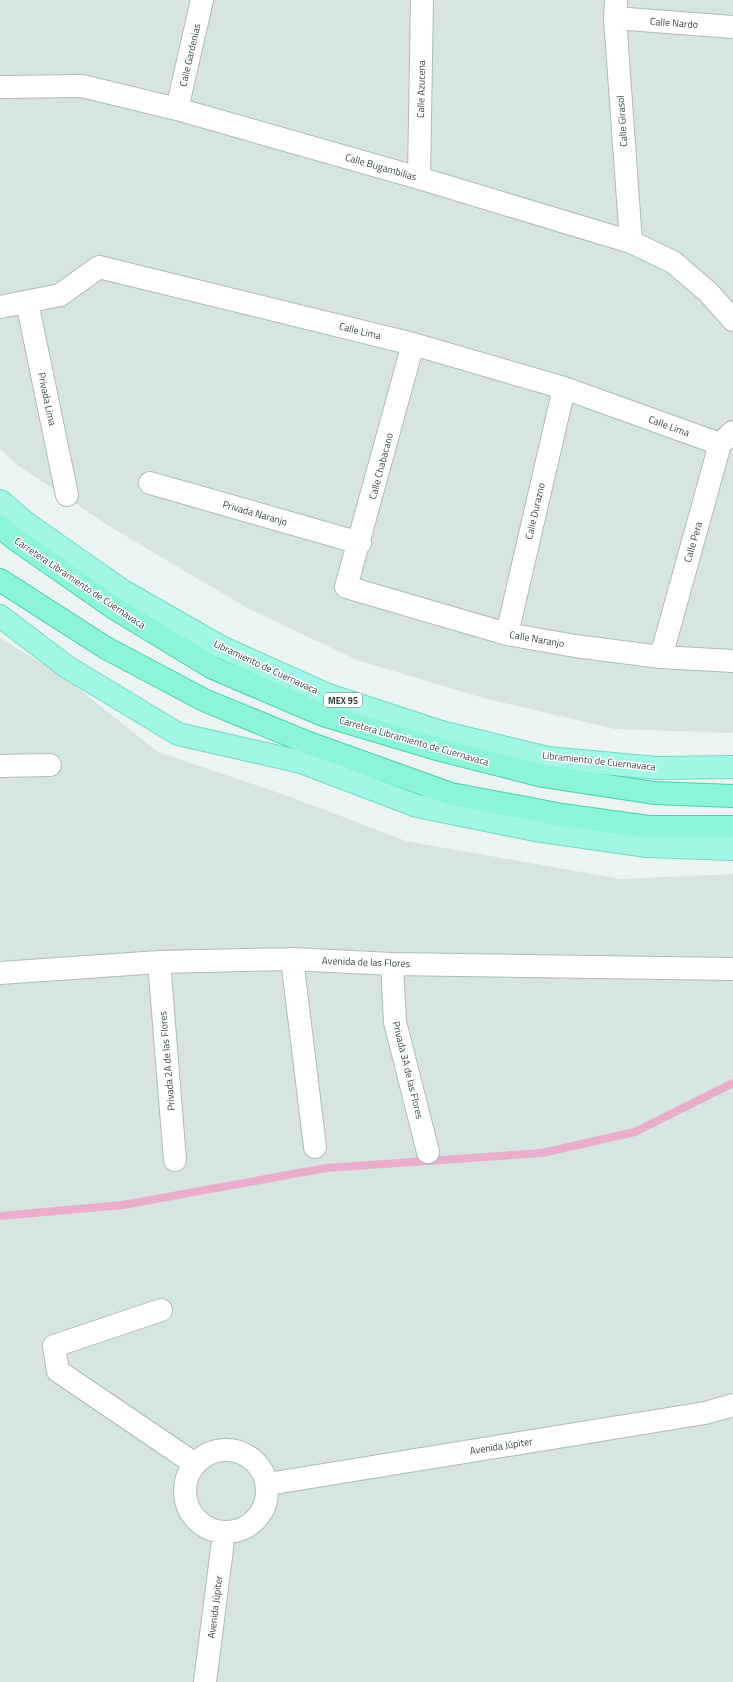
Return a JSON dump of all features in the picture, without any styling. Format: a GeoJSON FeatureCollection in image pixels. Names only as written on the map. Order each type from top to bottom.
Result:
{"type":"FeatureCollection","features":[{"type":"Feature","properties":{"kind":"highway","name":"Carretera Libramiento de Cuernavaca"},"geometry":{"type":"LineString","coordinates":[[0,527],[14,539],[114,608],[213,668],[323,715],[438,749],[543,776],[654,793],[733,796]]}},
{"type":"Feature","properties":{"kind":"highway"},"geometry":{"type":"LineString","coordinates":[[0,580],[106,648],[204,700],[306,742],[452,794],[562,816],[648,826],[733,827]]}},
{"type":"Feature","properties":{"kind":"main road","name":"Libramiento de Cuernavaca"},"geometry":{"type":"LineString","coordinates":[[0,501],[26,523],[123,591],[220,647],[328,695],[441,732],[548,758],[657,768],[733,767]]}},
{"type":"Feature","properties":{"kind":"main road"},"geometry":{"type":"LineString","coordinates":[[0,616],[67,667],[178,734],[301,762],[417,806],[535,830],[640,845],[733,849]]}},
{"type":"Feature","properties":{"kind":"street","name":"Calle Gardenias"},"geometry":{"type":"LineString","coordinates":[[177,109],[202,0]]}},
{"type":"Feature","properties":{"kind":"street","name":"Calle Azucena"},"geometry":{"type":"LineString","coordinates":[[419,178],[422,0]]}},
{"type":"Feature","properties":{"kind":"street","name":"Calle Nardo"},"geometry":{"type":"LineString","coordinates":[[616,9],[733,27]]}},
{"type":"Feature","properties":{"kind":"street","name":"Calle Girasol"},"geometry":{"type":"LineString","coordinates":[[616,9],[631,242]]}},
{"type":"Feature","properties":{"kind":"street","name":"Calle Bugambilias"},"geometry":{"type":"LineString","coordinates":[[0,87],[82,86],[177,109],[419,178],[631,242],[673,262],[708,292],[733,320]]}},
{"type":"Feature","properties":{"kind":"street","name":"Calle Lima"},"geometry":{"type":"LineString","coordinates":[[0,307],[60,295],[99,267],[413,344],[727,438]]}},
{"type":"Feature","properties":{"kind":"street","name":"Privada Lima"},"geometry":{"type":"LineString","coordinates":[[27,302],[67,495]]}},
{"type":"Feature","properties":{"kind":"street","name":"Calle Chabacano"},"geometry":{"type":"LineString","coordinates":[[346,587],[360,542],[413,344]]}},
{"type":"Feature","properties":{"kind":"street","name":"Calle Durazno"},"geometry":{"type":"LineString","coordinates":[[507,634],[564,388]]}},
{"type":"Feature","properties":{"kind":"street","name":"Calle Pera"},"geometry":{"type":"LineString","coordinates":[[661,657],[727,438]]}},
{"type":"Feature","properties":{"kind":"street","name":"Privada Naranjo"},"geometry":{"type":"LineString","coordinates":[[150,483],[360,542]]}},
{"type":"Feature","properties":{"kind":"street","name":"Calle Naranjo"},"geometry":{"type":"LineString","coordinates":[[346,587],[507,634],[575,646],[661,657],[733,661]]}},
{"type":"Feature","properties":{"kind":"street"},"geometry":{"type":"LineString","coordinates":[[0,766],[50,765]]}},
{"type":"Feature","properties":{"kind":"street"},"geometry":{"type":"LineString","coordinates":[[292,960],[315,1147]]}},
{"type":"Feature","properties":{"kind":"street","name":"Avenida de las Flores"},"geometry":{"type":"LineString","coordinates":[[0,973],[159,962],[292,960],[392,964],[733,969]]}},
{"type":"Feature","properties":{"kind":"street","name":"Privada 2A de las Flores"},"geometry":{"type":"LineString","coordinates":[[159,962],[175,1160]]}},
{"type":"Feature","properties":{"kind":"street","name":"Privada 3A de las Flores"},"geometry":{"type":"LineString","coordinates":[[392,964],[395,1022],[428,1152]]}},
{"type":"Feature","properties":{"kind":"street"},"geometry":{"type":"LineString","coordinates":[[161,1310],[54,1346],[58,1371],[195,1464]]}},
{"type":"Feature","properties":{"kind":"street","name":"Avenida Júpiter"},"geometry":{"type":"LineString","coordinates":[[268,1484],[705,1413],[733,1405]]}},
{"type":"Feature","properties":{"kind":"street"},"geometry":{"type":"LineString","coordinates":[[225,1449],[239,1451],[251,1457],[261,1468],[268,1484],[268,1497],[263,1511],[251,1525],[238,1531],[224,1533],[212,1530],[201,1524],[192,1514],[185,1498],[186,1480],[195,1464],[203,1456],[214,1451],[225,1449]]}},
{"type":"Feature","properties":{"kind":"street","name":"Avenida Júpiter"},"geometry":{"type":"LineString","coordinates":[[205,1682],[224,1533]]}},
{"type":"Feature","properties":{"kind":"shaded area"},"geometry":{"type":"Polygon","coordinates":[[[0,0],[733,0],[733,733],[615,729],[483,698],[357,660],[249,609],[112,528],[19,466],[0,449],[0,0]]]}},
{"type":"Feature","properties":{"kind":"shaded area"},"geometry":{"type":"Polygon","coordinates":[[[0,638],[64,677],[158,752],[288,796],[406,841],[621,879],[733,874],[733,1682],[0,1682],[0,638]]]}},
{"type":"Feature","properties":{"kind":"waterway"},"geometry":{"type":"LineString","coordinates":[[0,1216],[123,1205],[326,1168],[542,1153],[635,1132],[733,1083]]}}]}
